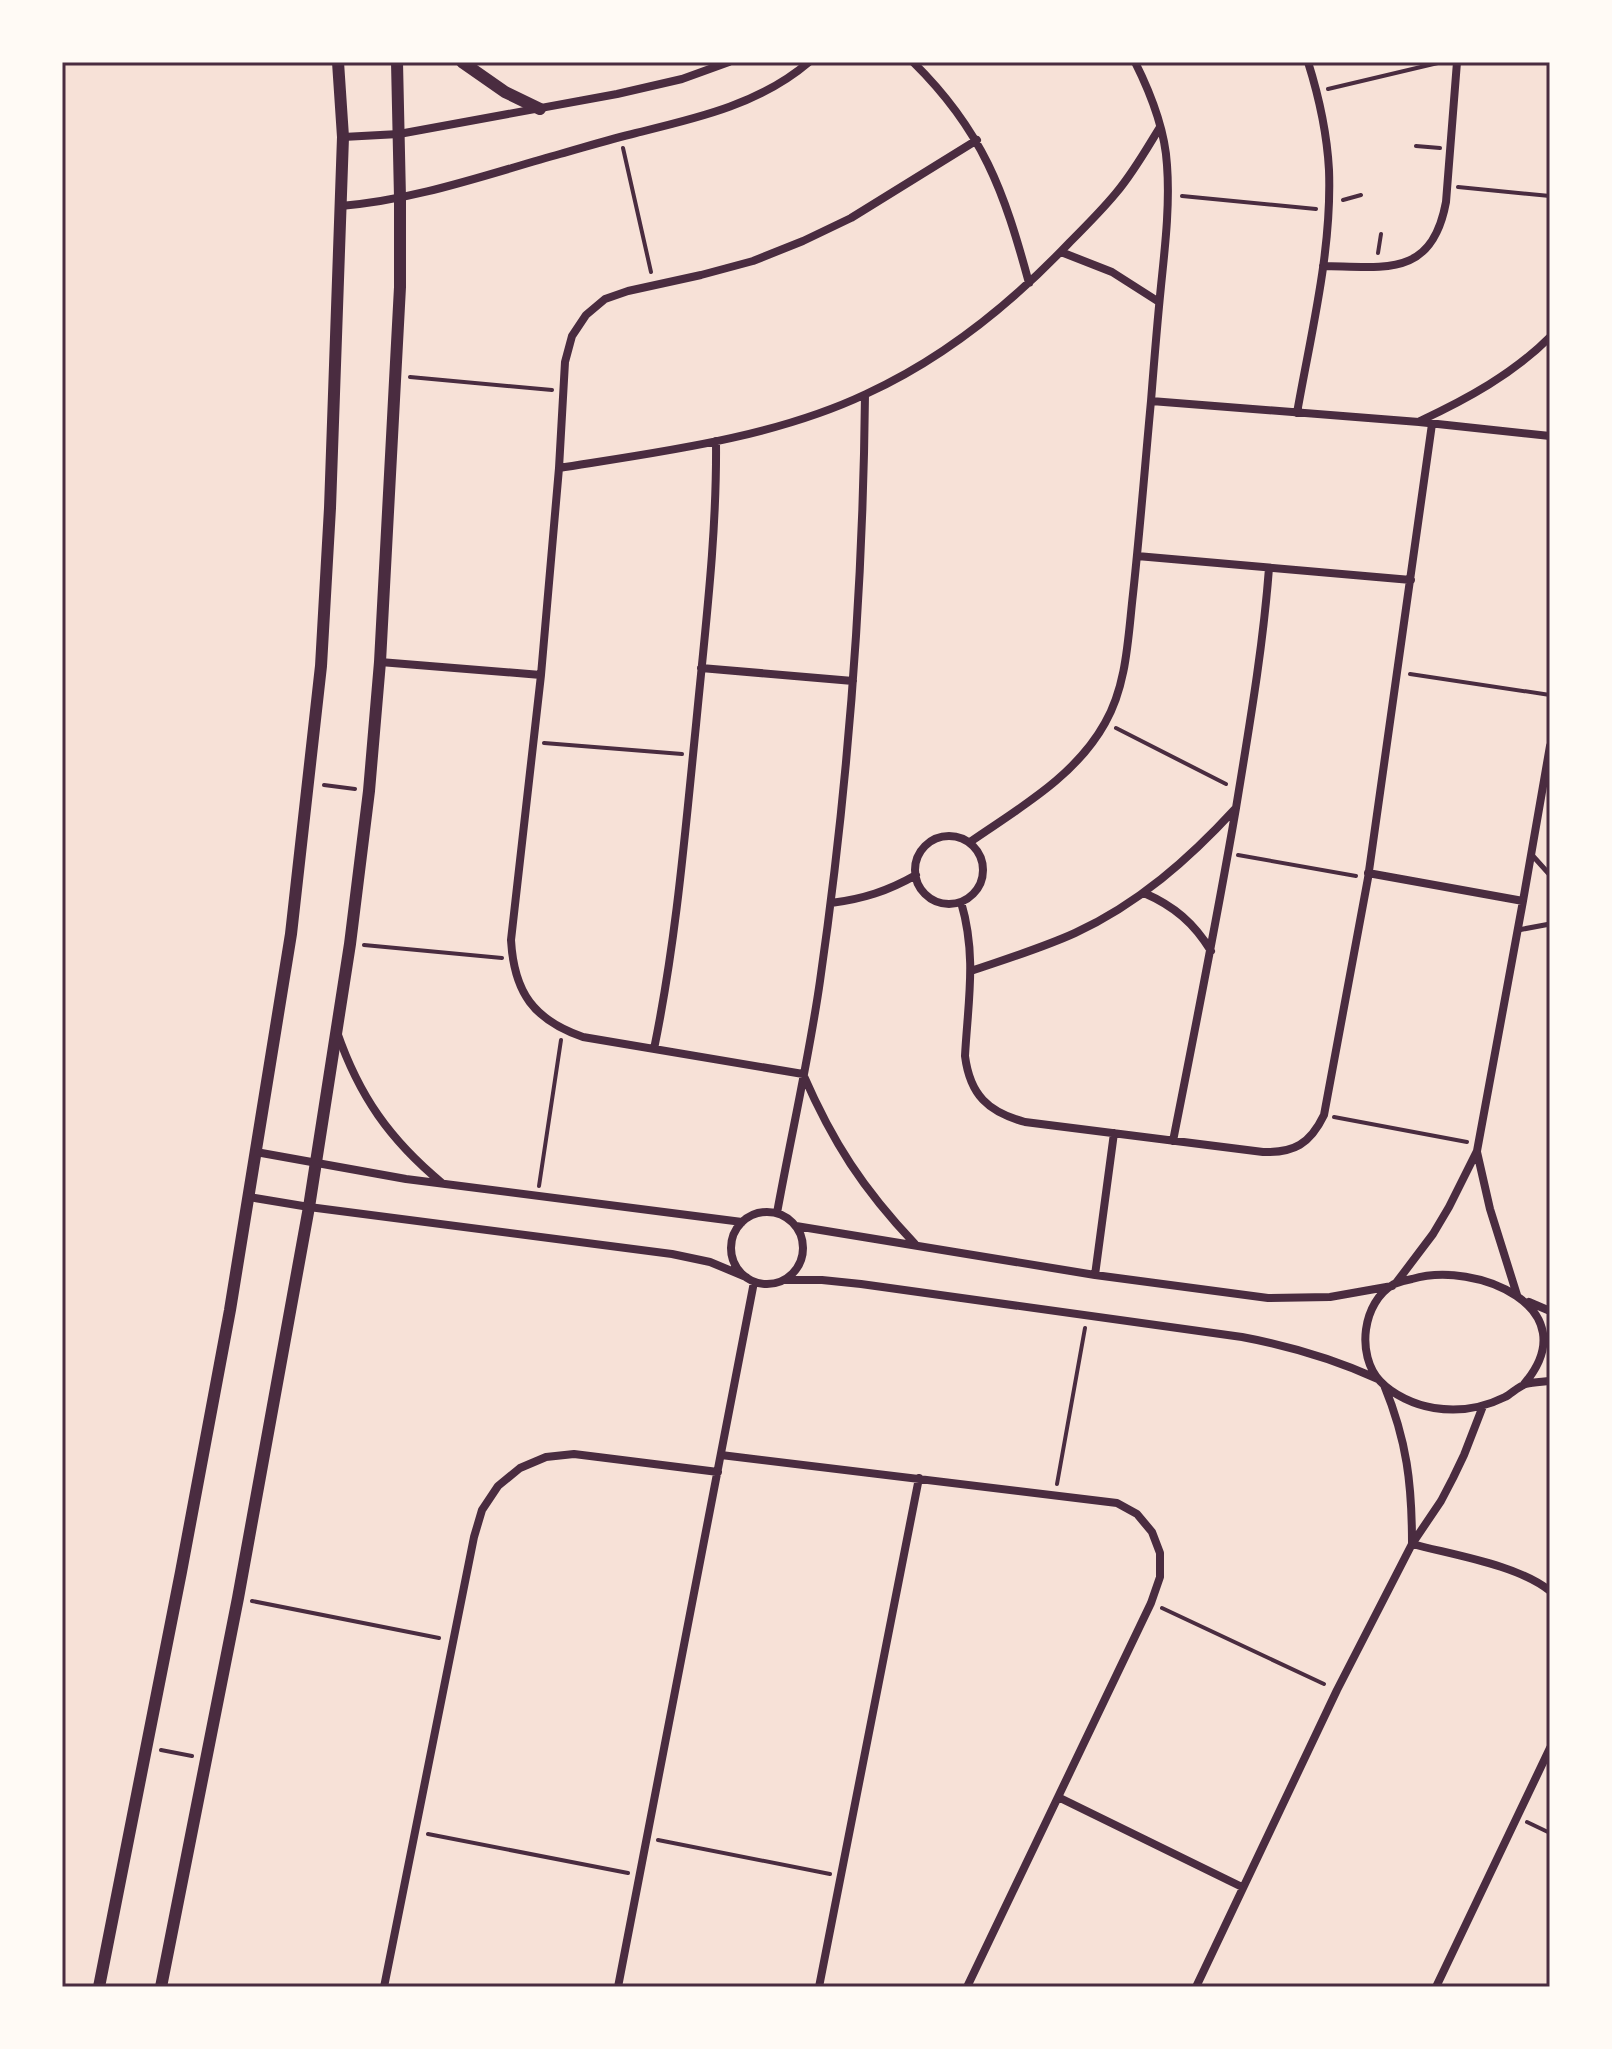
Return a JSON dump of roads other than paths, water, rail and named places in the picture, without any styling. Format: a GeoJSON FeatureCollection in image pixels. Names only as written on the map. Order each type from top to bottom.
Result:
{"type":"FeatureCollection","features":[{"type":"Feature","properties":{"kind":"street"},"geometry":{"type":"LineString","coordinates":[[99,1987],[227,1326],[291,934],[321,666],[330,508],[343,137],[338,62]]}},
{"type":"Feature","properties":{"kind":"street"},"geometry":{"type":"LineString","coordinates":[[161,1987],[238,1598],[309,1207],[350,944],[369,791],[380,662],[400,287],[397,62]]}},
{"type":"Feature","properties":{"kind":"street"},"geometry":{"type":"LineString","coordinates":[[462,62],[505,92],[540,109]]}},
{"type":"Feature","properties":{"kind":"street"},"geometry":{"type":"LineString","coordinates":[[343,137],[399,134],[540,109],[682,79],[729,62]]}},
{"type":"Feature","properties":{"kind":"street"},"geometry":{"type":"LineString","coordinates":[[341,206],[423,193],[698,118],[769,90],[809,62]]}},
{"type":"Feature","properties":{"kind":"street"},"geometry":{"type":"LineString","coordinates":[[913,62],[941,90],[977,140],[1005,203],[1029,283]]}},
{"type":"Feature","properties":{"kind":"street"},"geometry":{"type":"LineString","coordinates":[[970,842],[1057,782],[1084,754],[1106,723],[1121,684],[1137,556],[1167,195],[1167,164],[1161,127],[1148,87],[1135,62]]}},
{"type":"Feature","properties":{"kind":"street"},"geometry":{"type":"LineString","coordinates":[[1297,413],[1323,266],[1329,210],[1325,131],[1318,92],[1308,62]]}},
{"type":"Feature","properties":{"kind":"street"},"geometry":{"type":"LineString","coordinates":[[1323,266],[1391,267],[1413,260],[1430,245],[1442,225],[1448,186],[1457,62]]}},
{"type":"Feature","properties":{"kind":"street"},"geometry":{"type":"LineString","coordinates":[[559,468],[716,441],[818,413],[865,395],[909,373],[992,317],[1061,252],[1116,193],[1161,127]]}},
{"type":"Feature","properties":{"kind":"street"},"geometry":{"type":"LineString","coordinates":[[803,1074],[583,1037],[562,1030],[545,1019],[530,1002],[519,982],[512,959],[513,922],[541,675],[565,362],[572,336],[586,315],[605,299],[753,261],[803,241],[851,218],[977,140]]}},
{"type":"Feature","properties":{"kind":"street"},"geometry":{"type":"LineString","coordinates":[[1061,252],[1112,272],[1159,302]]}},
{"type":"Feature","properties":{"kind":"street"},"geometry":{"type":"LineString","coordinates":[[1419,422],[1465,400],[1507,373],[1550,337]]}},
{"type":"Feature","properties":{"kind":"street"},"geometry":{"type":"LineString","coordinates":[[777,1213],[831,903],[853,681],[862,539],[865,395]]}},
{"type":"Feature","properties":{"kind":"street"},"geometry":{"type":"LineString","coordinates":[[1151,401],[1419,422],[1550,436]]}},
{"type":"Feature","properties":{"kind":"street"},"geometry":{"type":"LineString","coordinates":[[961,902],[969,936],[971,971],[965,1056],[970,1080],[983,1100],[995,1111],[1025,1122],[1278,1153],[1307,1141],[1324,1115],[1368,875],[1432,424]]}},
{"type":"Feature","properties":{"kind":"street"},"geometry":{"type":"LineString","coordinates":[[654,1049],[674,937],[693,755],[714,532],[716,441]]}},
{"type":"Feature","properties":{"kind":"street"},"geometry":{"type":"LineString","coordinates":[[1137,556],[1411,580]]}},
{"type":"Feature","properties":{"kind":"street"},"geometry":{"type":"LineString","coordinates":[[1173,1141],[1239,791],[1262,643],[1269,568]]}},
{"type":"Feature","properties":{"kind":"street"},"geometry":{"type":"LineString","coordinates":[[380,662],[541,675]]}},
{"type":"Feature","properties":{"kind":"street"},"geometry":{"type":"LineString","coordinates":[[701,668],[853,681]]}},
{"type":"Feature","properties":{"kind":"street"},"geometry":{"type":"LineString","coordinates":[[1412,1544],[1412,1515],[1402,1435],[1381,1381],[1369,1362],[1365,1343],[1367,1324],[1374,1307],[1433,1234],[1478,1148],[1550,746]]}},
{"type":"Feature","properties":{"kind":"street"},"geometry":{"type":"LineString","coordinates":[[971,971],[1043,947],[1144,893],[1177,868],[1235,809]]}},
{"type":"Feature","properties":{"kind":"street"},"geometry":{"type":"LineString","coordinates":[[948,835],[970,842],[977,849],[984,869],[977,889],[961,902],[949,904],[927,896],[916,875],[920,852],[927,844],[948,835]]}},
{"type":"Feature","properties":{"kind":"street"},"geometry":{"type":"LineString","coordinates":[[831,903],[875,895],[916,875]]}},
{"type":"Feature","properties":{"kind":"street"},"geometry":{"type":"LineString","coordinates":[[1368,875],[1523,901]]}},
{"type":"Feature","properties":{"kind":"street"},"geometry":{"type":"LineString","coordinates":[[1144,893],[1176,910],[1211,951]]}},
{"type":"Feature","properties":{"kind":"street"},"geometry":{"type":"LineString","coordinates":[[336,1028],[355,1077],[376,1114],[411,1155],[442,1183]]}},
{"type":"Feature","properties":{"kind":"street"},"geometry":{"type":"LineString","coordinates":[[803,1074],[819,1112],[861,1182],[915,1244]]}},
{"type":"Feature","properties":{"kind":"street"},"geometry":{"type":"LineString","coordinates":[[1095,1275],[1114,1133]]}},
{"type":"Feature","properties":{"kind":"street"},"geometry":{"type":"LineString","coordinates":[[784,1280],[851,1283],[1215,1332],[1270,1342],[1325,1357],[1381,1381],[1405,1398],[1430,1407],[1448,1410],[1483,1406],[1498,1401],[1524,1384],[1542,1356],[1543,1341],[1534,1310],[1520,1297],[1490,1209],[1478,1148]]}},
{"type":"Feature","properties":{"kind":"street"},"geometry":{"type":"LineString","coordinates":[[256,1152],[537,1197],[742,1222]]}},
{"type":"Feature","properties":{"kind":"street"},"geometry":{"type":"LineString","coordinates":[[249,1197],[672,1254],[710,1262],[750,1280],[774,1284],[797,1269],[803,1243],[796,1226],[777,1213],[758,1213],[742,1222],[733,1237],[735,1264],[750,1280]]}},
{"type":"Feature","properties":{"kind":"street"},"geometry":{"type":"LineString","coordinates":[[796,1226],[1095,1275],[1247,1296],[1289,1299],[1330,1297],[1416,1277],[1458,1274],[1499,1285],[1550,1311]]}},
{"type":"Feature","properties":{"kind":"street"},"geometry":{"type":"LineString","coordinates":[[618,1987],[718,1472],[750,1280]]}},
{"type":"Feature","properties":{"kind":"street"},"geometry":{"type":"LineString","coordinates":[[1524,1384],[1550,1381]]}},
{"type":"Feature","properties":{"kind":"street"},"geometry":{"type":"LineString","coordinates":[[1196,1987],[1337,1690],[1412,1544],[1441,1501],[1464,1455],[1483,1406]]}},
{"type":"Feature","properties":{"kind":"street"},"geometry":{"type":"LineString","coordinates":[[384,1987],[474,1537],[482,1510],[498,1486],[520,1468],[546,1457],[574,1454],[718,1472]]}},
{"type":"Feature","properties":{"kind":"street"},"geometry":{"type":"LineString","coordinates":[[721,1455],[1117,1503],[1137,1514],[1152,1532],[1160,1553],[1160,1577],[1151,1603],[967,1987]]}},
{"type":"Feature","properties":{"kind":"street"},"geometry":{"type":"LineString","coordinates":[[819,1987],[919,1478]]}},
{"type":"Feature","properties":{"kind":"street"},"geometry":{"type":"LineString","coordinates":[[1412,1544],[1508,1570],[1538,1581],[1550,1591]]}},
{"type":"Feature","properties":{"kind":"street"},"geometry":{"type":"LineString","coordinates":[[1436,1987],[1550,1748]]}},
{"type":"Feature","properties":{"kind":"street"},"geometry":{"type":"LineString","coordinates":[[1058,1797],[1242,1887]]}},
{"type":"Feature","properties":{"kind":"lane"},"geometry":{"type":"LineString","coordinates":[[1532,854],[1550,875]]}},
{"type":"Feature","properties":{"kind":"lane"},"geometry":{"type":"LineString","coordinates":[[1518,930],[1550,924]]}}]}
